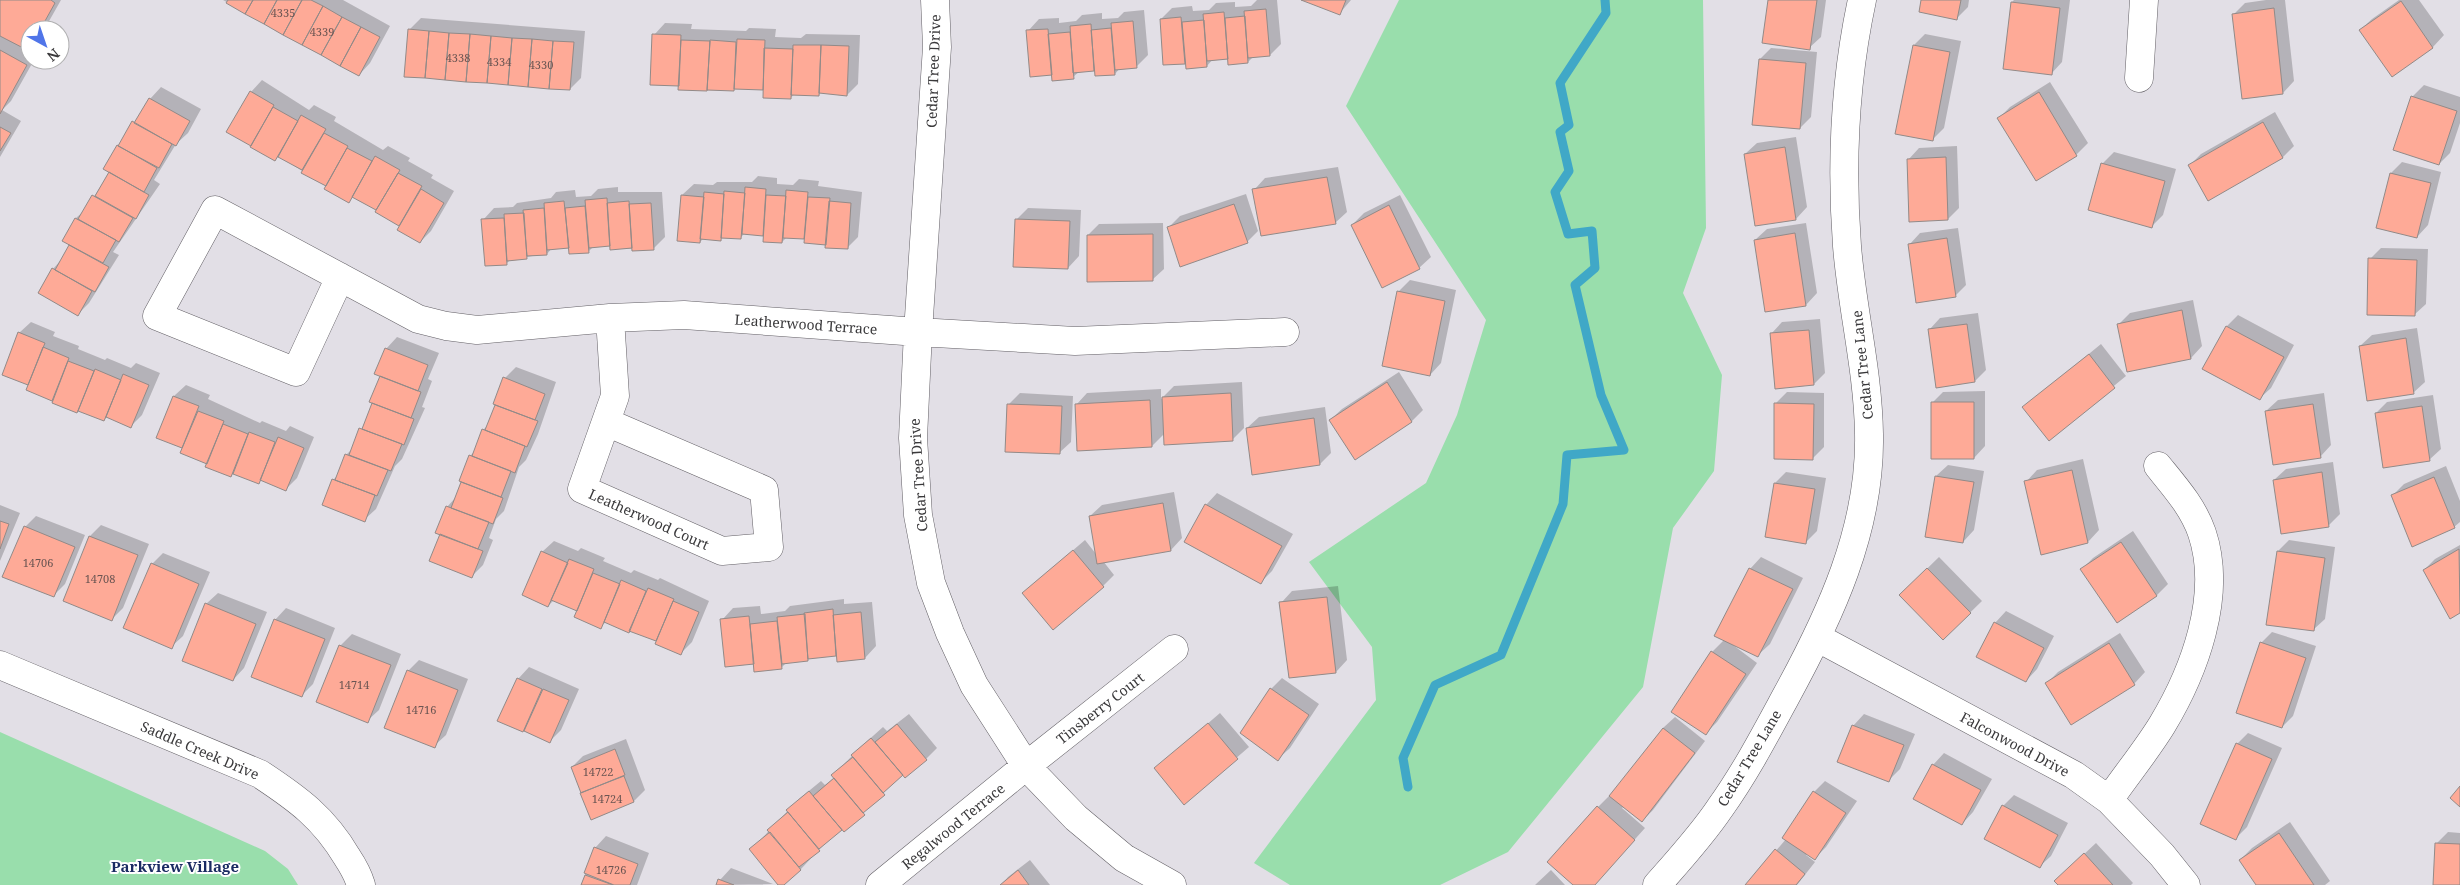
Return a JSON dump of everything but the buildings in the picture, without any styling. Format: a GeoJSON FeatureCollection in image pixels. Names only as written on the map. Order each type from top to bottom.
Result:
{"type":"FeatureCollection","features":[{"type":"Feature","properties":{"kind":"street","name":"Cedar Tree Drive"},"geometry":{"type":"LineString","coordinates":[[935,0],[937,47],[918,332],[913,438],[918,515],[931,583],[950,633],[974,685],[1026,766],[1076,818],[1124,858],[1172,885]]}},
{"type":"Feature","properties":{"kind":"street","name":"Cedar Tree Lane"},"geometry":{"type":"LineString","coordinates":[[1657,885],[1719,810],[1747,768],[1818,638],[1850,560],[1865,492],[1869,437],[1868,390],[1847,246],[1845,180],[1848,97],[1862,0]]}},
{"type":"Feature","properties":{"kind":"street"},"geometry":{"type":"LineString","coordinates":[[2139,78],[2144,0]]}},
{"type":"Feature","properties":{"kind":"street","name":"Leatherwood Terrace"},"geometry":{"type":"LineString","coordinates":[[340,277],[296,372],[157,316],[215,210],[340,277],[418,319],[446,326],[477,330],[610,318],[684,314],[918,332],[1075,341],[1285,332]]}},
{"type":"Feature","properties":{"kind":"street","name":"Leatherwood Court"},"geometry":{"type":"LineString","coordinates":[[606,422],[764,490],[769,546],[722,551],[582,489],[615,396],[610,318]]}},
{"type":"Feature","properties":{"kind":"street"},"geometry":{"type":"LineString","coordinates":[[2109,800],[2161,727],[2180,692],[2197,649],[2207,606],[2209,569],[2202,533],[2185,499],[2158,466]]}},
{"type":"Feature","properties":{"kind":"street","name":"Falconwood Drive"},"geometry":{"type":"LineString","coordinates":[[1818,638],[2074,775],[2109,800],[2162,855],[2186,885]]}},
{"type":"Feature","properties":{"kind":"street","name":"Tinsberry Court"},"geometry":{"type":"LineString","coordinates":[[1026,766],[1174,649]]}},
{"type":"Feature","properties":{"kind":"street","name":"Saddle Creek Drive"},"geometry":{"type":"LineString","coordinates":[[0,665],[260,774],[298,799],[321,820],[339,843],[358,876],[361,885]]}},
{"type":"Feature","properties":{"kind":"street","name":"Regalwood Terrace"},"geometry":{"type":"LineString","coordinates":[[880,885],[1026,766]]}},
{"type":"Feature","properties":{"kind":"green space"},"geometry":{"type":"Polygon","coordinates":[[[1399,0],[1703,0],[1706,228],[1683,293],[1722,375],[1714,471],[1673,528],[1643,687],[1508,852],[1440,885],[1290,885],[1254,863],[1376,700],[1372,647],[1309,562],[1426,483],[1457,415],[1486,320],[1346,106],[1399,0]]]}},
{"type":"Feature","properties":{"kind":"green space"},"geometry":{"type":"Polygon","coordinates":[[[0,732],[265,851],[288,869],[298,885],[0,885],[0,732]]]}},
{"type":"Feature","properties":{"kind":"waterway"},"geometry":{"type":"LineString","coordinates":[[1408,787],[1403,758],[1435,685],[1501,655],[1563,504],[1567,455],[1624,450],[1601,395],[1575,285],[1595,268],[1592,231],[1568,234],[1555,192],[1569,171],[1560,132],[1569,125],[1560,83],[1606,13],[1605,0]]}},
{"type":"Feature","properties":{"kind":"district","name":"Parkview Village"},"geometry":{"type":"Point","coordinates":[175,866]}}]}
